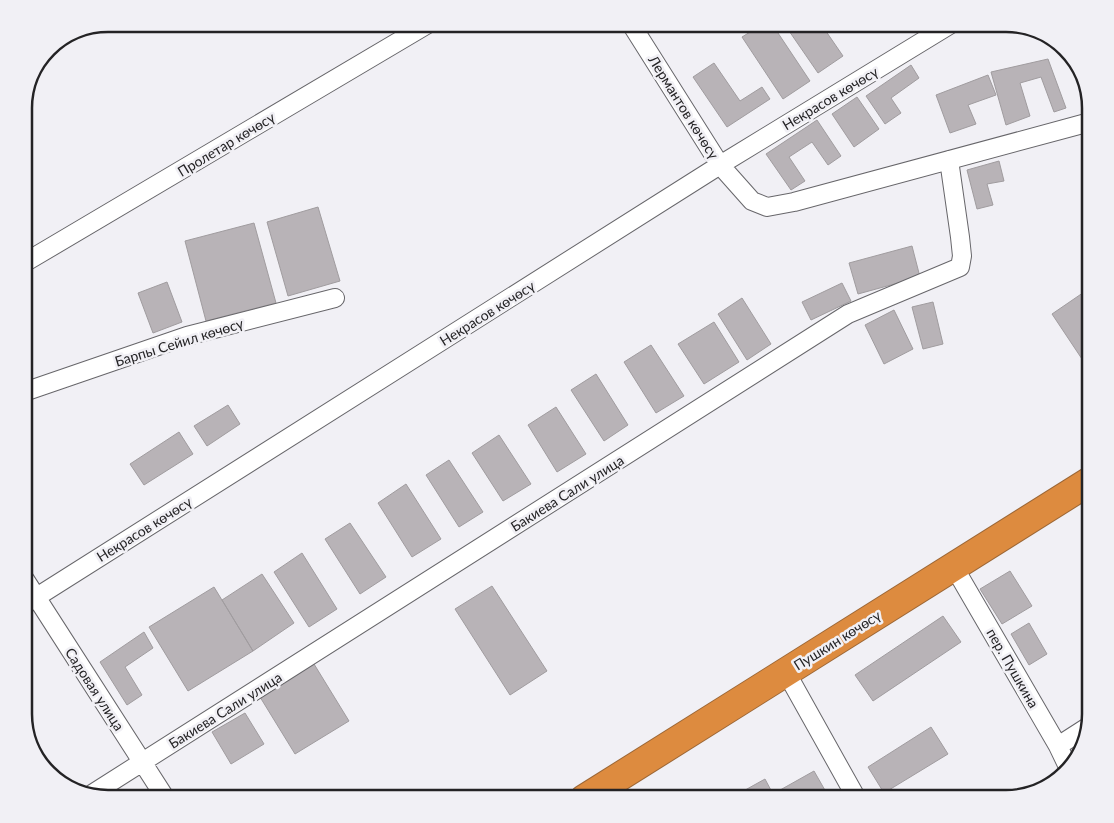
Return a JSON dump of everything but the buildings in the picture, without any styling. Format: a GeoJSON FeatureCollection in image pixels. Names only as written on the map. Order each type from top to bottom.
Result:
{"type":"FeatureCollection","features":[{"type":"Feature","properties":{"kind":"highway","name":"Пушкин көчөсү"},"geometry":{"type":"LineString","coordinates":[[616,790],[786,672],[1082,486]]}},
{"type":"Feature","properties":{"kind":"street","name":"Пролетар көчөсү"},"geometry":{"type":"LineString","coordinates":[[33,258],[414,32]]}},
{"type":"Feature","properties":{"kind":"street","name":"Лермантов көчөсү"},"geometry":{"type":"LineString","coordinates":[[636,32],[720,165],[752,202],[767,206],[794,202],[1082,124]]}},
{"type":"Feature","properties":{"kind":"street","name":"Некрасов көчөсү"},"geometry":{"type":"LineString","coordinates":[[33,600],[720,165],[938,32]]}},
{"type":"Feature","properties":{"kind":"street","name":"Бакиева Сали улица"},"geometry":{"type":"LineString","coordinates":[[98,790],[848,314],[960,267],[962,256],[949,160]]}},
{"type":"Feature","properties":{"kind":"street","name":"Барпы Сейил көчөсү"},"geometry":{"type":"LineString","coordinates":[[33,389],[187,336],[336,298]]}},
{"type":"Feature","properties":{"kind":"street","name":"пер. Пушкина"},"geometry":{"type":"LineString","coordinates":[[954,567],[1065,762]]}},
{"type":"Feature","properties":{"kind":"street","name":"Садовая улица"},"geometry":{"type":"LineString","coordinates":[[33,606],[143,762],[160,790]]}},
{"type":"Feature","properties":{"kind":"street"},"geometry":{"type":"LineString","coordinates":[[786,672],[852,790]]}},
{"type":"Feature","properties":{"kind":"street"},"geometry":{"type":"LineString","coordinates":[[1058,746],[1079,733]]}}]}
